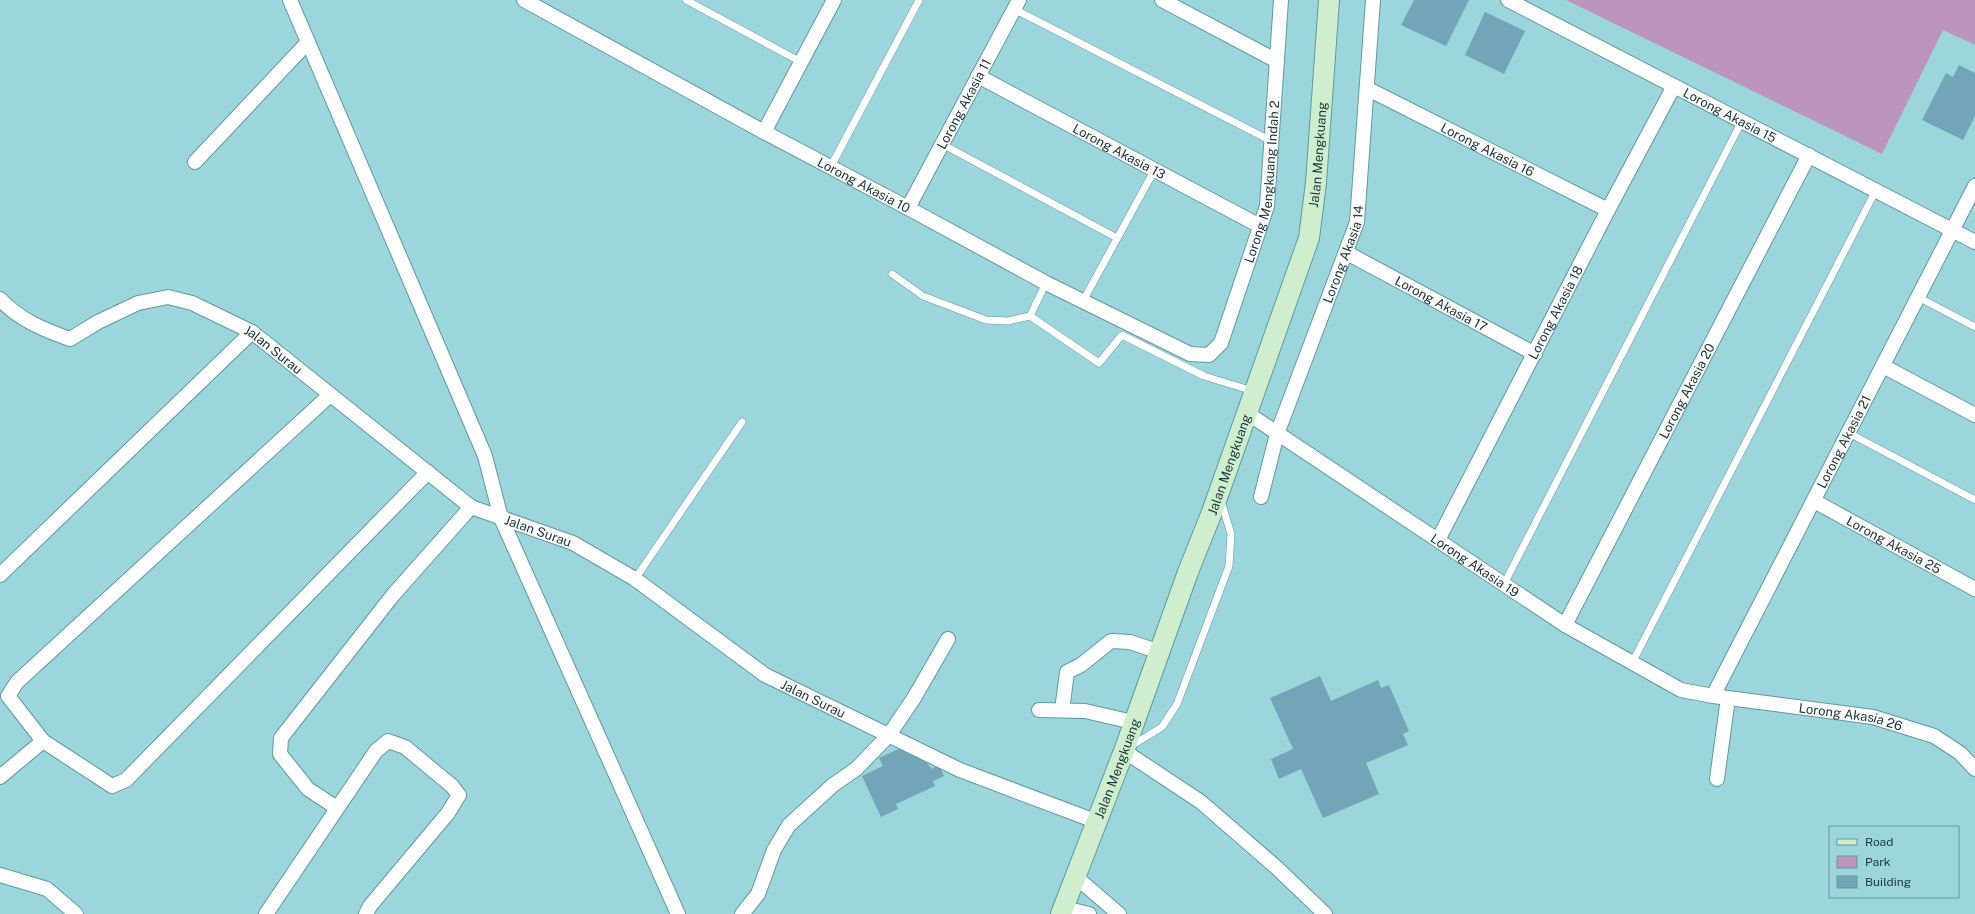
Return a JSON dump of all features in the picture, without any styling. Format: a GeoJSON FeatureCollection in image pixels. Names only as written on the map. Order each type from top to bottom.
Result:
{"type":"FeatureCollection","features":[{"type":"Feature","properties":{"kind":"main road","name":"Jalan Mengkuang"},"geometry":{"type":"LineString","coordinates":[[1074,912],[1083,883],[1095,821],[1124,751],[1219,494],[1308,238],[1316,182],[1329,0]]}},
{"type":"Feature","properties":{"kind":"street"},"geometry":{"type":"LineString","coordinates":[[290,0],[485,456],[501,518],[678,914]]}},
{"type":"Feature","properties":{"kind":"street","name":"Lorong Akasia 10"},"geometry":{"type":"LineString","coordinates":[[524,0],[829,168],[908,208],[1046,283],[1190,354],[1209,355]]}},
{"type":"Feature","properties":{"kind":"street"},"geometry":{"type":"LineString","coordinates":[[764,132],[834,0]]}},
{"type":"Feature","properties":{"kind":"street"},"geometry":{"type":"LineString","coordinates":[[1162,0],[1277,61]]}},
{"type":"Feature","properties":{"kind":"street","name":"Lorong Mengkuang Indah 2"},"geometry":{"type":"LineString","coordinates":[[1209,355],[1221,343],[1267,206],[1281,0]]}},
{"type":"Feature","properties":{"kind":"street","name":"Lorong Akasia 14"},"geometry":{"type":"LineString","coordinates":[[1261,497],[1277,434],[1347,253],[1357,222],[1368,89],[1373,0]]}},
{"type":"Feature","properties":{"kind":"street","name":"Lorong Akasia 15"},"geometry":{"type":"LineString","coordinates":[[1508,0],[1975,242]]}},
{"type":"Feature","properties":{"kind":"street","name":"Lorong Akasia 11"},"geometry":{"type":"LineString","coordinates":[[908,208],[1016,4]]}},
{"type":"Feature","properties":{"kind":"street"},"geometry":{"type":"LineString","coordinates":[[194,162],[308,42]]}},
{"type":"Feature","properties":{"kind":"street","name":"Lorong Akasia 13"},"geometry":{"type":"LineString","coordinates":[[978,76],[1260,226]]}},
{"type":"Feature","properties":{"kind":"street","name":"Lorong Akasia 18"},"geometry":{"type":"LineString","coordinates":[[1438,540],[1608,210],[1674,86]]}},
{"type":"Feature","properties":{"kind":"street","name":"Lorong Akasia 16"},"geometry":{"type":"LineString","coordinates":[[1368,89],[1608,210]]}},
{"type":"Feature","properties":{"kind":"street","name":"Lorong Akasia 20"},"geometry":{"type":"LineString","coordinates":[[1565,625],[1808,155]]}},
{"type":"Feature","properties":{"kind":"street","name":"Lorong Akasia 21"},"geometry":{"type":"LineString","coordinates":[[1714,696],[1975,186]]}},
{"type":"Feature","properties":{"kind":"street","name":"Lorong Akasia 17"},"geometry":{"type":"LineString","coordinates":[[1347,253],[1535,354]]}},
{"type":"Feature","properties":{"kind":"street","name":"Jalan Surau"},"geometry":{"type":"LineString","coordinates":[[0,299],[10,310],[45,331],[70,339],[98,322],[138,303],[168,297],[192,303],[252,332],[329,396],[428,472],[471,508],[573,543],[635,579],[765,675],[960,770],[1095,821]]}},
{"type":"Feature","properties":{"kind":"street"},"geometry":{"type":"LineString","coordinates":[[2,569],[252,332]]}},
{"type":"Feature","properties":{"kind":"street"},"geometry":{"type":"LineString","coordinates":[[1883,366],[1975,415]]}},
{"type":"Feature","properties":{"kind":"street"},"geometry":{"type":"LineString","coordinates":[[329,396],[17,682],[4,699],[43,741],[112,786],[126,780],[428,472]]}},
{"type":"Feature","properties":{"kind":"street","name":"Lorong Akasia 19"},"geometry":{"type":"LineString","coordinates":[[1247,413],[1565,625],[1681,690],[1714,696]]}},
{"type":"Feature","properties":{"kind":"street","name":"Lorong Akasia 25"},"geometry":{"type":"LineString","coordinates":[[1814,501],[1975,588]]}},
{"type":"Feature","properties":{"kind":"street"},"geometry":{"type":"LineString","coordinates":[[337,808],[308,789],[280,754],[281,738],[393,595],[471,508]]}},
{"type":"Feature","properties":{"kind":"street"},"geometry":{"type":"LineString","coordinates":[[742,914],[758,894],[774,850],[789,825],[833,785],[856,769],[889,735],[914,698],[948,639]]}},
{"type":"Feature","properties":{"kind":"street"},"geometry":{"type":"LineString","coordinates":[[1062,710],[1068,672],[1081,665],[1111,642],[1130,642],[1160,652]]}},
{"type":"Feature","properties":{"kind":"street","name":"Lorong Akasia 26"},"geometry":{"type":"LineString","coordinates":[[1714,696],[1873,717],[1934,736],[1960,753],[1975,769]]}},
{"type":"Feature","properties":{"kind":"street"},"geometry":{"type":"LineString","coordinates":[[1717,779],[1728,698]]}},
{"type":"Feature","properties":{"kind":"street"},"geometry":{"type":"LineString","coordinates":[[1039,710],[1085,711],[1134,722]]}},
{"type":"Feature","properties":{"kind":"street"},"geometry":{"type":"LineString","coordinates":[[0,777],[43,741]]}},
{"type":"Feature","properties":{"kind":"street"},"geometry":{"type":"LineString","coordinates":[[266,914],[376,751],[388,741],[405,747],[452,786],[459,795],[448,813],[370,906],[366,914]]}},
{"type":"Feature","properties":{"kind":"street"},"geometry":{"type":"LineString","coordinates":[[1124,751],[1201,802],[1277,868],[1326,914]]}},
{"type":"Feature","properties":{"kind":"street"},"geometry":{"type":"LineString","coordinates":[[0,875],[47,889],[76,914]]}},
{"type":"Feature","properties":{"kind":"street"},"geometry":{"type":"LineString","coordinates":[[1083,883],[1119,914]]}},
{"type":"Feature","properties":{"kind":"lane"},"geometry":{"type":"LineString","coordinates":[[686,0],[801,62]]}},
{"type":"Feature","properties":{"kind":"lane"},"geometry":{"type":"LineString","coordinates":[[829,168],[919,0]]}},
{"type":"Feature","properties":{"kind":"lane"},"geometry":{"type":"LineString","coordinates":[[1016,4],[1271,141]]}},
{"type":"Feature","properties":{"kind":"lane"},"geometry":{"type":"LineString","coordinates":[[1504,584],[1742,121]]}},
{"type":"Feature","properties":{"kind":"lane"},"geometry":{"type":"LineString","coordinates":[[942,144],[1117,238]]}},
{"type":"Feature","properties":{"kind":"lane"},"geometry":{"type":"LineString","coordinates":[[1083,301],[1155,169]]}},
{"type":"Feature","properties":{"kind":"lane"},"geometry":{"type":"LineString","coordinates":[[1632,663],[1876,190]]}},
{"type":"Feature","properties":{"kind":"lane"},"geometry":{"type":"LineString","coordinates":[[892,274],[923,296],[986,320],[1008,321],[1030,316],[1099,363],[1122,335],[1204,376],[1254,392]]}},
{"type":"Feature","properties":{"kind":"lane"},"geometry":{"type":"LineString","coordinates":[[1030,316],[1046,283]]}},
{"type":"Feature","properties":{"kind":"lane"},"geometry":{"type":"LineString","coordinates":[[1918,297],[1975,327]]}},
{"type":"Feature","properties":{"kind":"lane"},"geometry":{"type":"LineString","coordinates":[[635,579],[742,422]]}},
{"type":"Feature","properties":{"kind":"lane"},"geometry":{"type":"LineString","coordinates":[[1848,433],[1975,500]]}},
{"type":"Feature","properties":{"kind":"lane"},"geometry":{"type":"LineString","coordinates":[[1124,751],[1162,727],[1177,704],[1229,566],[1231,534],[1219,494]]}},
{"type":"Feature","properties":{"kind":"green space"},"geometry":{"type":"Polygon","coordinates":[[[1566,0],[1975,0],[1975,45],[1943,30],[1882,154],[1566,0]]]}},
{"type":"Feature","properties":{"kind":"building"},"geometry":{"type":"Polygon","coordinates":[[[1414,0],[1469,0],[1446,46],[1401,25],[1414,0]]]}},
{"type":"Feature","properties":{"kind":"building"},"geometry":{"type":"Polygon","coordinates":[[[1485,12],[1525,31],[1504,74],[1465,55],[1485,12]]]}},
{"type":"Feature","properties":{"kind":"building"},"geometry":{"type":"Polygon","coordinates":[[[1959,65],[1975,73],[1975,116],[1963,140],[1922,120],[1946,73],[1953,77],[1959,65]]]}},
{"type":"Feature","properties":{"kind":"building"},"geometry":{"type":"Polygon","coordinates":[[[1320,676],[1331,701],[1378,680],[1381,688],[1389,685],[1409,731],[1403,734],[1408,745],[1366,763],[1379,794],[1323,818],[1301,769],[1279,779],[1271,759],[1293,749],[1270,698],[1320,676]]]}},
{"type":"Feature","properties":{"kind":"building"},"geometry":{"type":"Polygon","coordinates":[[[905,746],[925,757],[931,769],[939,765],[944,776],[933,781],[935,786],[896,804],[898,809],[881,817],[862,776],[883,766],[879,758],[905,746]]]}}]}
